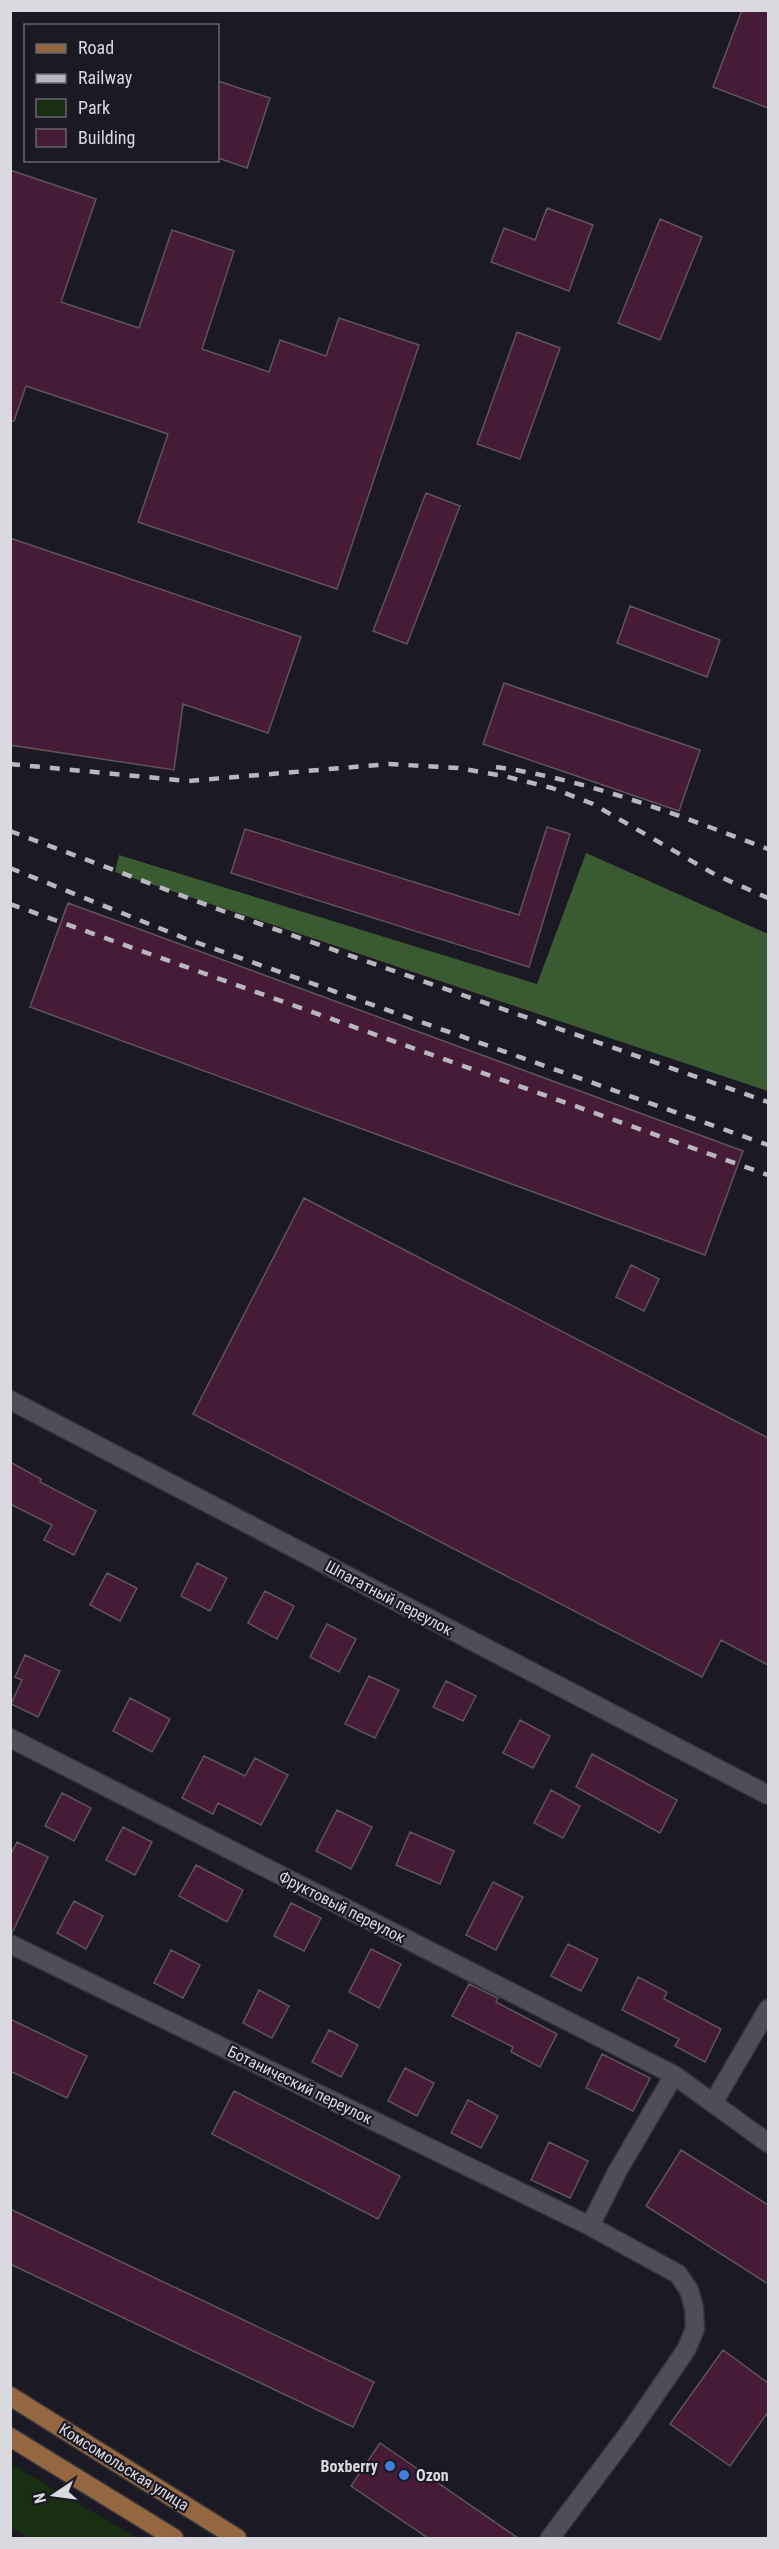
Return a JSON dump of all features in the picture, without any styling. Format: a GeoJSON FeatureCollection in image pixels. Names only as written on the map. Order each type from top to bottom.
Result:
{"type":"FeatureCollection","features":[{"type":"Feature","properties":{"kind":"main road","name":"Комсомольская улица"},"geometry":{"type":"LineString","coordinates":[[10,2396],[237,2538]]}},
{"type":"Feature","properties":{"kind":"main road","name":"Комсомольская улица"},"geometry":{"type":"LineString","coordinates":[[10,2437],[174,2538]]}},
{"type":"Feature","properties":{"kind":"street","name":"Шпагатный переулок"},"geometry":{"type":"LineString","coordinates":[[10,1400],[768,1795]]}},
{"type":"Feature","properties":{"kind":"street","name":"Фруктовый переулок"},"geometry":{"type":"LineString","coordinates":[[10,1738],[674,2075],[768,2143]]}},
{"type":"Feature","properties":{"kind":"street","name":"Ботанический переулок"},"geometry":{"type":"LineString","coordinates":[[10,1944],[590,2226],[678,2274],[689,2290],[694,2308],[695,2329],[686,2350],[631,2430],[550,2538]]}},
{"type":"Feature","properties":{"kind":"street"},"geometry":{"type":"LineString","coordinates":[[713,2103],[768,2009]]}},
{"type":"Feature","properties":{"kind":"street"},"geometry":{"type":"LineString","coordinates":[[590,2226],[616,2172],[674,2075]]}},
{"type":"Feature","properties":{"kind":"green space"},"geometry":{"type":"Polygon","coordinates":[[[586,853],[768,934],[768,1091],[115,872],[119,855],[537,984],[586,853]]]}},
{"type":"Feature","properties":{"kind":"green space"},"geometry":{"type":"Polygon","coordinates":[[[11,2464],[137,2538],[29,2538],[11,2528],[11,2464]]]}},
{"type":"Feature","properties":{"kind":"building"},"geometry":{"type":"Polygon","coordinates":[[[742,10],[768,10],[768,108],[713,87],[742,10]]]}},
{"type":"Feature","properties":{"kind":"building"},"geometry":{"type":"Polygon","coordinates":[[[219,81],[270,98],[247,168],[219,158],[219,81]]]}},
{"type":"Feature","properties":{"kind":"building"},"geometry":{"type":"Polygon","coordinates":[[[10,170],[96,199],[61,302],[139,328],[172,230],[234,251],[202,349],[269,372],[280,340],[326,356],[339,318],[419,345],[337,589],[138,522],[168,434],[26,386],[14,421],[10,421],[10,170]]]}},
{"type":"Feature","properties":{"kind":"building"},"geometry":{"type":"Polygon","coordinates":[[[547,208],[593,225],[569,291],[491,262],[504,228],[535,240],[547,208]]]}},
{"type":"Feature","properties":{"kind":"building"},"geometry":{"type":"Polygon","coordinates":[[[660,219],[702,237],[660,340],[618,323],[660,219]]]}},
{"type":"Feature","properties":{"kind":"building"},"geometry":{"type":"Polygon","coordinates":[[[517,332],[560,348],[520,459],[477,444],[517,332]]]}},
{"type":"Feature","properties":{"kind":"building"},"geometry":{"type":"Polygon","coordinates":[[[426,493],[460,506],[407,644],[373,631],[426,493]]]}},
{"type":"Feature","properties":{"kind":"building"},"geometry":{"type":"Polygon","coordinates":[[[10,538],[301,637],[268,733],[183,704],[174,770],[10,745],[10,538]]]}},
{"type":"Feature","properties":{"kind":"building"},"geometry":{"type":"Polygon","coordinates":[[[630,606],[720,640],[707,677],[617,643],[630,606]]]}},
{"type":"Feature","properties":{"kind":"building"},"geometry":{"type":"Polygon","coordinates":[[[504,683],[700,750],[679,811],[483,744],[504,683]]]}},
{"type":"Feature","properties":{"kind":"building"},"geometry":{"type":"Polygon","coordinates":[[[547,827],[570,834],[529,967],[231,873],[245,829],[519,915],[547,827]]]}},
{"type":"Feature","properties":{"kind":"building"},"geometry":{"type":"Polygon","coordinates":[[[68,903],[743,1151],[705,1255],[30,1007],[68,903]]]}},
{"type":"Feature","properties":{"kind":"building"},"geometry":{"type":"Polygon","coordinates":[[[304,1198],[768,1438],[768,1665],[721,1640],[702,1677],[193,1414],[304,1198]]]}},
{"type":"Feature","properties":{"kind":"building"},"geometry":{"type":"Polygon","coordinates":[[[631,1265],[659,1279],[644,1311],[616,1297],[631,1265]]]}},
{"type":"Feature","properties":{"kind":"building"},"geometry":{"type":"Polygon","coordinates":[[[10,1462],[41,1479],[40,1482],[96,1511],[74,1555],[44,1540],[52,1525],[10,1504],[10,1462]]]}},
{"type":"Feature","properties":{"kind":"building"},"geometry":{"type":"Polygon","coordinates":[[[197,1563],[227,1578],[210,1611],[181,1596],[197,1563]]]}},
{"type":"Feature","properties":{"kind":"building"},"geometry":{"type":"Polygon","coordinates":[[[107,1573],[137,1588],[120,1621],[90,1605],[107,1573]]]}},
{"type":"Feature","properties":{"kind":"building"},"geometry":{"type":"Polygon","coordinates":[[[265,1591],[294,1606],[277,1639],[248,1623],[265,1591]]]}},
{"type":"Feature","properties":{"kind":"building"},"geometry":{"type":"Polygon","coordinates":[[[327,1624],[356,1639],[339,1672],[310,1657],[327,1624]]]}},
{"type":"Feature","properties":{"kind":"building"},"geometry":{"type":"Polygon","coordinates":[[[25,1655],[60,1671],[38,1717],[11,1704],[22,1680],[15,1677],[25,1655]]]}},
{"type":"Feature","properties":{"kind":"building"},"geometry":{"type":"Polygon","coordinates":[[[369,1676],[399,1690],[375,1738],[345,1724],[369,1676]]]}},
{"type":"Feature","properties":{"kind":"building"},"geometry":{"type":"Polygon","coordinates":[[[446,1681],[476,1696],[463,1721],[433,1707],[446,1681]]]}},
{"type":"Feature","properties":{"kind":"building"},"geometry":{"type":"Polygon","coordinates":[[[130,1698],[170,1719],[152,1752],[113,1731],[130,1698]]]}},
{"type":"Feature","properties":{"kind":"building"},"geometry":{"type":"Polygon","coordinates":[[[520,1720],[550,1736],[533,1768],[503,1753],[520,1720]]]}},
{"type":"Feature","properties":{"kind":"building"},"geometry":{"type":"Polygon","coordinates":[[[592,1754],[677,1800],[660,1833],[576,1787],[592,1754]]]}},
{"type":"Feature","properties":{"kind":"building"},"geometry":{"type":"Polygon","coordinates":[[[204,1756],[245,1776],[255,1758],[288,1775],[261,1825],[218,1803],[213,1814],[182,1798],[204,1756]]]}},
{"type":"Feature","properties":{"kind":"building"},"geometry":{"type":"Polygon","coordinates":[[[551,1790],[580,1806],[563,1838],[534,1823],[551,1790]]]}},
{"type":"Feature","properties":{"kind":"building"},"geometry":{"type":"Polygon","coordinates":[[[62,1793],[91,1808],[74,1841],[45,1826],[62,1793]]]}},
{"type":"Feature","properties":{"kind":"building"},"geometry":{"type":"Polygon","coordinates":[[[337,1810],[372,1827],[351,1869],[316,1851],[337,1810]]]}},
{"type":"Feature","properties":{"kind":"building"},"geometry":{"type":"Polygon","coordinates":[[[123,1827],[152,1842],[135,1875],[106,1860],[123,1827]]]}},
{"type":"Feature","properties":{"kind":"building"},"geometry":{"type":"Polygon","coordinates":[[[410,1832],[454,1851],[440,1884],[396,1865],[410,1832]]]}},
{"type":"Feature","properties":{"kind":"building"},"geometry":{"type":"Polygon","coordinates":[[[17,1842],[48,1857],[10,1933],[10,1856],[17,1842]]]}},
{"type":"Feature","properties":{"kind":"building"},"geometry":{"type":"Polygon","coordinates":[[[196,1865],[243,1890],[227,1922],[179,1896],[196,1865]]]}},
{"type":"Feature","properties":{"kind":"building"},"geometry":{"type":"Polygon","coordinates":[[[493,1882],[523,1897],[496,1950],[466,1935],[493,1882]]]}},
{"type":"Feature","properties":{"kind":"building"},"geometry":{"type":"Polygon","coordinates":[[[74,1901],[103,1916],[86,1949],[57,1933],[74,1901]]]}},
{"type":"Feature","properties":{"kind":"building"},"geometry":{"type":"Polygon","coordinates":[[[291,1903],[321,1918],[304,1951],[274,1936],[291,1903]]]}},
{"type":"Feature","properties":{"kind":"building"},"geometry":{"type":"Polygon","coordinates":[[[568,1944],[598,1959],[581,1991],[551,1976],[568,1944]]]}},
{"type":"Feature","properties":{"kind":"building"},"geometry":{"type":"Polygon","coordinates":[[[371,1949],[401,1964],[379,2008],[349,1992],[371,1949]]]}},
{"type":"Feature","properties":{"kind":"building"},"geometry":{"type":"Polygon","coordinates":[[[171,1950],[200,1965],[183,1998],[154,1983],[171,1950]]]}},
{"type":"Feature","properties":{"kind":"building"},"geometry":{"type":"Polygon","coordinates":[[[638,1977],[667,1992],[664,1999],[721,2029],[705,2062],[675,2046],[679,2039],[622,2010],[638,1977]]]}},
{"type":"Feature","properties":{"kind":"building"},"geometry":{"type":"Polygon","coordinates":[[[469,1984],[498,1998],[496,2002],[557,2034],[540,2067],[511,2052],[513,2047],[452,2016],[469,1984]]]}},
{"type":"Feature","properties":{"kind":"building"},"geometry":{"type":"Polygon","coordinates":[[[259,1990],[289,2006],[272,2038],[243,2023],[259,1990]]]}},
{"type":"Feature","properties":{"kind":"building"},"geometry":{"type":"Polygon","coordinates":[[[10,2019],[87,2056],[67,2098],[10,2071],[10,2019]]]}},
{"type":"Feature","properties":{"kind":"building"},"geometry":{"type":"Polygon","coordinates":[[[329,2030],[358,2045],[341,2077],[312,2062],[329,2030]]]}},
{"type":"Feature","properties":{"kind":"building"},"geometry":{"type":"Polygon","coordinates":[[[602,2054],[650,2078],[633,2111],[586,2088],[602,2054]]]}},
{"type":"Feature","properties":{"kind":"building"},"geometry":{"type":"Polygon","coordinates":[[[405,2068],[434,2083],[417,2116],[388,2101],[405,2068]]]}},
{"type":"Feature","properties":{"kind":"building"},"geometry":{"type":"Polygon","coordinates":[[[234,2091],[400,2176],[378,2219],[212,2134],[234,2091]]]}},
{"type":"Feature","properties":{"kind":"building"},"geometry":{"type":"Polygon","coordinates":[[[468,2100],[498,2116],[481,2148],[451,2133],[468,2100]]]}},
{"type":"Feature","properties":{"kind":"building"},"geometry":{"type":"Polygon","coordinates":[[[549,2142],[588,2161],[570,2198],[531,2180],[549,2142]]]}},
{"type":"Feature","properties":{"kind":"building"},"geometry":{"type":"Polygon","coordinates":[[[681,2150],[768,2205],[768,2284],[646,2206],[681,2150]]]}},
{"type":"Feature","properties":{"kind":"building"},"geometry":{"type":"Polygon","coordinates":[[[10,2209],[374,2382],[353,2427],[10,2264],[10,2209]]]}},
{"type":"Feature","properties":{"kind":"building"},"geometry":{"type":"Polygon","coordinates":[[[723,2350],[768,2383],[768,2412],[730,2466],[670,2424],[723,2350]]]}},
{"type":"Feature","properties":{"kind":"building"},"geometry":{"type":"Polygon","coordinates":[[[380,2443],[518,2538],[428,2538],[351,2486],[380,2443]]]}},
{"type":"Feature","properties":{"kind":"railway"},"geometry":{"type":"LineString","coordinates":[[10,764],[188,781],[389,764],[458,768],[504,776],[552,788],[593,804],[716,875],[768,898]]}},
{"type":"Feature","properties":{"kind":"railway"},"geometry":{"type":"LineString","coordinates":[[496,767],[600,790],[768,849]]}},
{"type":"Feature","properties":{"kind":"railway"},"geometry":{"type":"LineString","coordinates":[[10,831],[223,911],[768,1102]]}},
{"type":"Feature","properties":{"kind":"railway"},"geometry":{"type":"LineString","coordinates":[[10,868],[184,938],[768,1145]]}},
{"type":"Feature","properties":{"kind":"railway"},"geometry":{"type":"LineString","coordinates":[[10,904],[768,1175]]}},
{"type":"Feature","properties":{"kind":"place","name":"Boxberry"},"geometry":{"type":"Point","coordinates":[390,2466]}},
{"type":"Feature","properties":{"kind":"place","name":"Ozon"},"geometry":{"type":"Point","coordinates":[404,2475]}}]}
